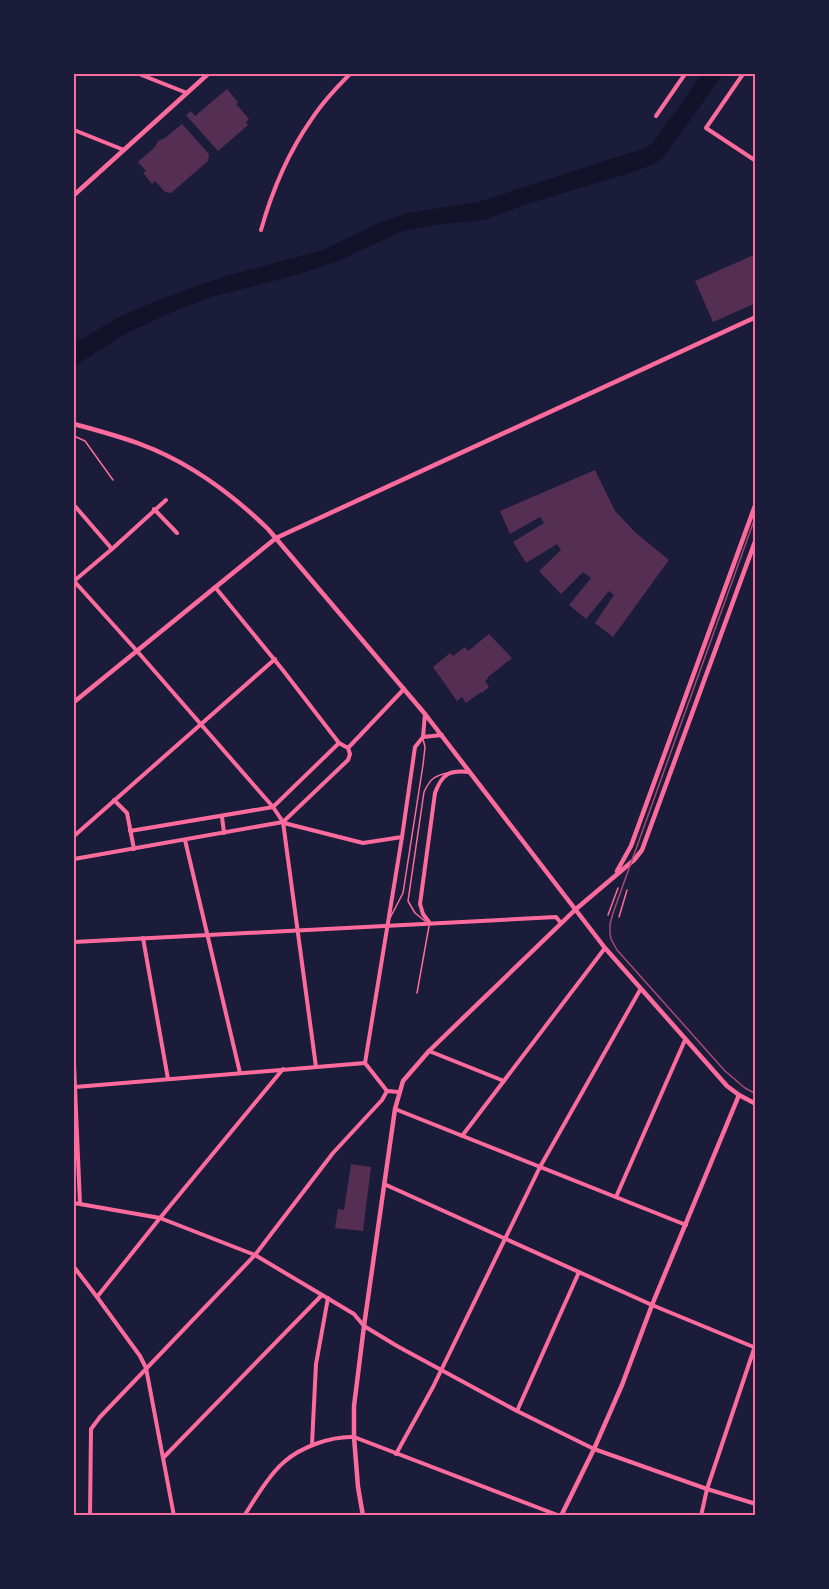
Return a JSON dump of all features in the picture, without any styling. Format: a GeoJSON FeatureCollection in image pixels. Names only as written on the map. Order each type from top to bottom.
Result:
{"type":"FeatureCollection","features":[{"type":"Feature","properties":{"kind":"street"},"geometry":{"type":"LineString","coordinates":[[139,74],[187,93]]}},
{"type":"Feature","properties":{"kind":"street"},"geometry":{"type":"LineString","coordinates":[[74,195],[208,74]]}},
{"type":"Feature","properties":{"kind":"street"},"geometry":{"type":"LineString","coordinates":[[261,230],[276,183],[291,151],[311,119],[350,74]]}},
{"type":"Feature","properties":{"kind":"street"},"geometry":{"type":"LineString","coordinates":[[656,116],[685,74]]}},
{"type":"Feature","properties":{"kind":"street"},"geometry":{"type":"LineString","coordinates":[[743,74],[706,128],[756,161]]}},
{"type":"Feature","properties":{"kind":"street"},"geometry":{"type":"LineString","coordinates":[[74,130],[124,150]]}},
{"type":"Feature","properties":{"kind":"street"},"geometry":{"type":"LineString","coordinates":[[74,702],[276,537],[756,316]]}},
{"type":"Feature","properties":{"kind":"street"},"geometry":{"type":"LineString","coordinates":[[74,424],[142,445],[197,472],[250,512],[276,537],[442,735],[605,948],[640,990],[727,1086],[756,1104]]}},
{"type":"Feature","properties":{"kind":"street"},"geometry":{"type":"LineString","coordinates":[[166,500],[74,581],[273,807],[283,822],[316,1067]]}},
{"type":"Feature","properties":{"kind":"street"},"geometry":{"type":"LineString","coordinates":[[614,876],[631,846],[756,503]]}},
{"type":"Feature","properties":{"kind":"street"},"geometry":{"type":"LineString","coordinates":[[74,506],[112,549]]}},
{"type":"Feature","properties":{"kind":"street"},"geometry":{"type":"LineString","coordinates":[[154,509],[177,533]]}},
{"type":"Feature","properties":{"kind":"street"},"geometry":{"type":"LineString","coordinates":[[363,1515],[358,1487],[354,1406],[399,1092],[406,1076],[429,1051],[561,923],[634,860],[642,850],[756,539]]}},
{"type":"Feature","properties":{"kind":"street"},"geometry":{"type":"LineString","coordinates":[[216,587],[339,742],[348,748],[350,754],[348,760],[283,822]]}},
{"type":"Feature","properties":{"kind":"street"},"geometry":{"type":"LineString","coordinates":[[74,836],[274,659]]}},
{"type":"Feature","properties":{"kind":"street"},"geometry":{"type":"LineString","coordinates":[[348,748],[404,688]]}},
{"type":"Feature","properties":{"kind":"street"},"geometry":{"type":"LineString","coordinates":[[399,1092],[387,1091],[364,1063],[415,747],[423,737],[425,714]]}},
{"type":"Feature","properties":{"kind":"street"},"geometry":{"type":"LineString","coordinates":[[423,737],[442,735]]}},
{"type":"Feature","properties":{"kind":"street"},"geometry":{"type":"LineString","coordinates":[[130,831],[273,807],[339,742]]}},
{"type":"Feature","properties":{"kind":"street"},"geometry":{"type":"LineString","coordinates":[[429,923],[420,903],[435,793],[439,781],[448,773],[469,772]]}},
{"type":"Feature","properties":{"kind":"street"},"geometry":{"type":"LineString","coordinates":[[114,800],[127,813],[134,849]]}},
{"type":"Feature","properties":{"kind":"street"},"geometry":{"type":"LineString","coordinates":[[222,817],[224,833]]}},
{"type":"Feature","properties":{"kind":"street"},"geometry":{"type":"LineString","coordinates":[[74,859],[283,822],[363,843],[402,837]]}},
{"type":"Feature","properties":{"kind":"street"},"geometry":{"type":"LineString","coordinates":[[185,840],[240,1073]]}},
{"type":"Feature","properties":{"kind":"street"},"geometry":{"type":"LineString","coordinates":[[74,942],[556,917],[561,923]]}},
{"type":"Feature","properties":{"kind":"street"},"geometry":{"type":"LineString","coordinates":[[143,938],[168,1079]]}},
{"type":"Feature","properties":{"kind":"street"},"geometry":{"type":"LineString","coordinates":[[462,1136],[605,948]]}},
{"type":"Feature","properties":{"kind":"street"},"geometry":{"type":"LineString","coordinates":[[396,1454],[441,1370],[540,1167],[640,990]]}},
{"type":"Feature","properties":{"kind":"street"},"geometry":{"type":"LineString","coordinates":[[616,1197],[686,1040]]}},
{"type":"Feature","properties":{"kind":"street"},"geometry":{"type":"LineString","coordinates":[[429,1051],[504,1081]]}},
{"type":"Feature","properties":{"kind":"street"},"geometry":{"type":"LineString","coordinates":[[75,1087],[364,1063]]}},
{"type":"Feature","properties":{"kind":"street"},"geometry":{"type":"LineString","coordinates":[[74,1064],[80,1204]]}},
{"type":"Feature","properties":{"kind":"street"},"geometry":{"type":"LineString","coordinates":[[98,1297],[283,1069]]}},
{"type":"Feature","properties":{"kind":"street"},"geometry":{"type":"LineString","coordinates":[[90,1515],[91,1429],[146,1368],[255,1255],[333,1153],[382,1100],[387,1091]]}},
{"type":"Feature","properties":{"kind":"street"},"geometry":{"type":"LineString","coordinates":[[244,1515],[284,1462],[312,1444],[342,1436],[354,1437],[560,1515],[594,1449],[622,1385],[652,1305],[739,1095]]}},
{"type":"Feature","properties":{"kind":"street"},"geometry":{"type":"LineString","coordinates":[[395,1109],[686,1225]]}},
{"type":"Feature","properties":{"kind":"street"},"geometry":{"type":"LineString","coordinates":[[384,1184],[652,1305],[755,1346],[707,1489],[701,1515]]}},
{"type":"Feature","properties":{"kind":"street"},"geometry":{"type":"LineString","coordinates":[[74,1203],[160,1218],[255,1255],[354,1314],[364,1326],[517,1411],[594,1449],[756,1504]]}},
{"type":"Feature","properties":{"kind":"street"},"geometry":{"type":"LineString","coordinates":[[74,1267],[98,1297],[146,1368],[174,1515]]}},
{"type":"Feature","properties":{"kind":"street"},"geometry":{"type":"LineString","coordinates":[[517,1411],[579,1272]]}},
{"type":"Feature","properties":{"kind":"street"},"geometry":{"type":"LineString","coordinates":[[163,1457],[322,1295]]}},
{"type":"Feature","properties":{"kind":"street"},"geometry":{"type":"LineString","coordinates":[[312,1444],[316,1364],[328,1298]]}},
{"type":"Feature","properties":{"kind":"lane"},"geometry":{"type":"LineString","coordinates":[[74,436],[85,441],[113,480]]}},
{"type":"Feature","properties":{"kind":"lane"},"geometry":{"type":"LineString","coordinates":[[387,924],[403,893],[423,765],[425,747],[423,737]]}},
{"type":"Feature","properties":{"kind":"lane"},"geometry":{"type":"LineString","coordinates":[[417,993],[429,923],[415,913],[408,901],[424,792],[429,781],[435,776],[448,773]]}},
{"type":"Feature","properties":{"kind":"path"},"geometry":{"type":"LineString","coordinates":[[608,915],[618,888]]}},
{"type":"Feature","properties":{"kind":"path"},"geometry":{"type":"LineString","coordinates":[[619,916],[627,890]]}},
{"type":"Feature","properties":{"kind":"shaded area"},"geometry":{"type":"Polygon","coordinates":[[[702,74],[723,74],[671,147],[654,164],[484,220],[433,225],[400,232],[336,262],[212,297],[129,332],[74,366],[74,344],[117,318],[185,290],[226,276],[323,250],[378,223],[408,213],[478,202],[645,148],[653,143],[702,74]]]}},
{"type":"Feature","properties":{"kind":"building"},"geometry":{"type":"Polygon","coordinates":[[[227,89],[249,119],[246,122],[248,125],[218,151],[186,115],[191,111],[195,116],[227,89]]]}},
{"type":"Feature","properties":{"kind":"building"},"geometry":{"type":"Polygon","coordinates":[[[182,124],[209,154],[208,161],[171,193],[165,192],[155,181],[152,184],[143,173],[146,171],[138,162],[155,147],[158,141],[182,124]]]}},
{"type":"Feature","properties":{"kind":"building"},"geometry":{"type":"Polygon","coordinates":[[[756,254],[756,303],[713,322],[695,281],[756,254]]]}},
{"type":"Feature","properties":{"kind":"building"},"geometry":{"type":"Polygon","coordinates":[[[595,470],[615,511],[636,533],[669,560],[613,637],[595,623],[614,595],[609,591],[586,619],[569,605],[591,578],[583,572],[561,594],[539,571],[561,550],[557,544],[526,563],[513,542],[544,523],[540,517],[510,534],[500,511],[595,470]]]}},
{"type":"Feature","properties":{"kind":"building"},"geometry":{"type":"Polygon","coordinates":[[[489,634],[512,658],[488,677],[485,681],[489,687],[482,693],[466,703],[462,697],[457,701],[433,667],[450,653],[453,656],[465,647],[468,651],[489,634]]]}},
{"type":"Feature","properties":{"kind":"building"},"geometry":{"type":"Polygon","coordinates":[[[351,1164],[371,1167],[363,1231],[335,1228],[338,1209],[344,1210],[351,1164]]]}},
{"type":"Feature","properties":{"kind":"tram line"},"geometry":{"type":"LineString","coordinates":[[756,515],[610,924],[611,939],[617,950],[725,1071],[756,1094]]}}]}
